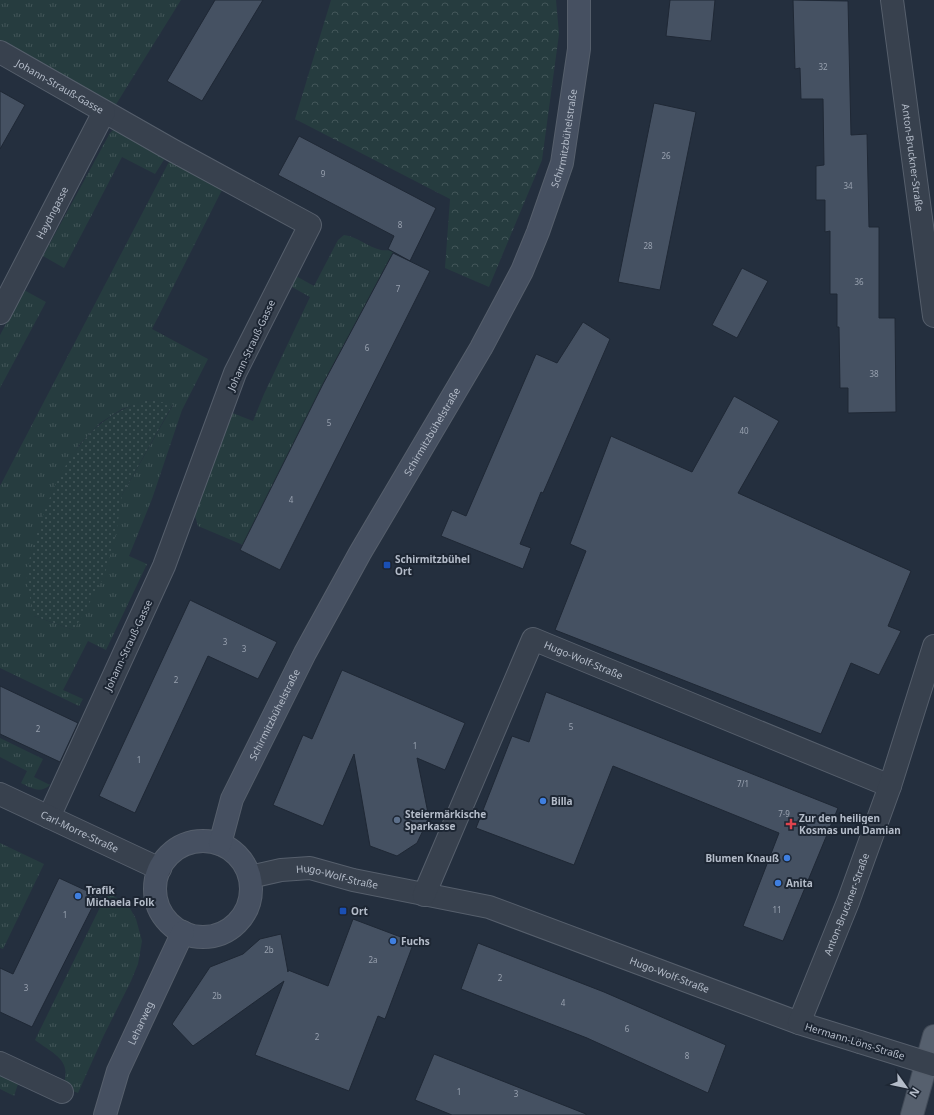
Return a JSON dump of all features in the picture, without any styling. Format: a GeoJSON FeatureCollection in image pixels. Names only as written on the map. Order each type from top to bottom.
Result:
{"type":"FeatureCollection","features":[{"type":"Feature","properties":{"kind":"main road","name":"Schirmitzbühelstraße"},"geometry":{"type":"LineString","coordinates":[[220,844],[232,799],[304,653],[360,553],[477,354],[522,271],[538,232],[562,163],[579,49],[580,0]]}},
{"type":"Feature","properties":{"kind":"main road"},"geometry":{"type":"LineString","coordinates":[[206,841],[220,844],[234,851],[244,863],[250,877],[251,892],[248,908],[240,921],[228,930],[213,936],[197,937],[183,932],[170,924],[162,912],[156,898],[156,884],[160,869],[168,857],[178,848],[192,843],[206,841]]}},
{"type":"Feature","properties":{"kind":"main road","name":"Leharweg"},"geometry":{"type":"LineString","coordinates":[[105,1115],[118,1071],[183,932]]}},
{"type":"Feature","properties":{"kind":"main road"},"geometry":{"type":"LineString","coordinates":[[912,1115],[934,1036]]}},
{"type":"Feature","properties":{"kind":"street","name":"Anton-Bruckner-Straße"},"geometry":{"type":"LineString","coordinates":[[892,0],[934,316]]}},
{"type":"Feature","properties":{"kind":"street","name":"Johann-Strauß-Gasse"},"geometry":{"type":"LineString","coordinates":[[0,52],[53,81],[104,112],[310,225],[235,373],[164,566],[49,817]]}},
{"type":"Feature","properties":{"kind":"street","name":"Haydngasse"},"geometry":{"type":"LineString","coordinates":[[0,313],[104,112]]}},
{"type":"Feature","properties":{"kind":"street","name":"Hugo-Wolf-Straße"},"geometry":{"type":"LineString","coordinates":[[424,895],[532,639],[890,786]]}},
{"type":"Feature","properties":{"kind":"street","name":"Anton-Bruckner-Straße"},"geometry":{"type":"LineString","coordinates":[[799,1023],[848,902],[890,786],[934,646]]}},
{"type":"Feature","properties":{"kind":"street","name":"Carl-Morre-Straße"},"geometry":{"type":"LineString","coordinates":[[0,794],[160,869]]}},
{"type":"Feature","properties":{"kind":"street","name":"Hugo-Wolf-Straße"},"geometry":{"type":"LineString","coordinates":[[250,877],[281,870],[310,868],[353,880],[489,907],[799,1023]]}},
{"type":"Feature","properties":{"kind":"street","name":"Hermann-Löns-Straße"},"geometry":{"type":"LineString","coordinates":[[799,1023],[934,1065]]}},
{"type":"Feature","properties":{"kind":"street"},"geometry":{"type":"LineString","coordinates":[[0,1063],[62,1092]]}},
{"type":"Feature","properties":{"kind":"green space"},"geometry":{"type":"Polygon","coordinates":[[[0,0],[181,0],[115,106],[0,44],[0,0]]]}},
{"type":"Feature","properties":{"kind":"green space"},"geometry":{"type":"Polygon","coordinates":[[[331,0],[556,0],[559,34],[542,160],[489,287],[445,268],[450,199],[295,119],[331,0]]]}},
{"type":"Feature","properties":{"kind":"green space"},"geometry":{"type":"Polygon","coordinates":[[[115,128],[167,155],[155,174],[122,157],[64,268],[43,256],[110,133],[115,128]]]}},
{"type":"Feature","properties":{"kind":"green space"},"geometry":{"type":"Polygon","coordinates":[[[171,158],[224,186],[152,329],[208,359],[182,410],[152,499],[129,556],[147,564],[106,650],[88,641],[63,690],[83,699],[79,706],[0,668],[0,486],[171,158]],[[149,400],[122,409],[100,423],[79,445],[57,483],[34,616],[74,630],[122,495],[173,405],[149,400]]]}},
{"type":"Feature","properties":{"kind":"green space"},"geometry":{"type":"Polygon","coordinates":[[[344,235],[354,238],[376,249],[393,252],[323,385],[243,545],[198,526],[195,516],[230,412],[253,421],[264,394],[310,297],[292,287],[296,276],[314,286],[338,240],[344,235]]]}},
{"type":"Feature","properties":{"kind":"green space"},"geometry":{"type":"Polygon","coordinates":[[[24,290],[46,302],[0,388],[0,335],[24,290]]]}},
{"type":"Feature","properties":{"kind":"green space"},"geometry":{"type":"Polygon","coordinates":[[[149,400],[173,404],[122,495],[116,534],[104,577],[74,630],[34,616],[27,580],[29,562],[45,511],[53,490],[64,469],[76,450],[90,434],[107,419],[126,408],[149,400]]]}},
{"type":"Feature","properties":{"kind":"green space"},"geometry":{"type":"Polygon","coordinates":[[[0,738],[43,759],[34,777],[50,785],[39,790],[21,783],[27,771],[0,757],[0,738]]]}},
{"type":"Feature","properties":{"kind":"green space"},"geometry":{"type":"Polygon","coordinates":[[[0,843],[44,864],[3,949],[0,948],[0,843]]]}},
{"type":"Feature","properties":{"kind":"green space"},"geometry":{"type":"Polygon","coordinates":[[[107,893],[127,903],[136,919],[142,941],[138,964],[131,981],[104,1035],[78,1093],[60,1086],[63,1085],[65,1076],[63,1063],[54,1053],[35,1040],[107,893]]]}},
{"type":"Feature","properties":{"kind":"green space"},"geometry":{"type":"Polygon","coordinates":[[[0,1066],[20,1078],[14,1096],[0,1089],[0,1066]]]}},
{"type":"Feature","properties":{"kind":"building"},"geometry":{"type":"Polygon","coordinates":[[[215,0],[263,0],[202,101],[167,81],[215,0]]]}},
{"type":"Feature","properties":{"kind":"building"},"geometry":{"type":"Polygon","coordinates":[[[670,0],[715,0],[711,41],[666,36],[670,0]]]}},
{"type":"Feature","properties":{"kind":"building"},"geometry":{"type":"Polygon","coordinates":[[[793,0],[848,1],[851,135],[867,134],[869,227],[879,227],[879,318],[895,318],[896,412],[848,413],[848,388],[840,388],[837,294],[830,294],[830,231],[825,232],[825,200],[816,200],[816,166],[824,165],[823,99],[801,99],[800,68],[795,69],[793,0]]]}},
{"type":"Feature","properties":{"kind":"building"},"geometry":{"type":"Polygon","coordinates":[[[0,91],[25,105],[0,149],[0,91]]]}},
{"type":"Feature","properties":{"kind":"building"},"geometry":{"type":"Polygon","coordinates":[[[654,103],[696,112],[660,290],[618,282],[654,103]]]}},
{"type":"Feature","properties":{"kind":"building"},"geometry":{"type":"Polygon","coordinates":[[[299,136],[436,208],[410,261],[388,249],[394,236],[278,175],[299,136]]]}},
{"type":"Feature","properties":{"kind":"building"},"geometry":{"type":"Polygon","coordinates":[[[393,253],[430,271],[280,570],[240,550],[323,384],[393,253]]]}},
{"type":"Feature","properties":{"kind":"building"},"geometry":{"type":"Polygon","coordinates":[[[742,268],[768,281],[737,338],[712,325],[742,268]]]}},
{"type":"Feature","properties":{"kind":"building"},"geometry":{"type":"Polygon","coordinates":[[[583,322],[610,339],[543,493],[541,492],[520,544],[531,548],[523,569],[441,536],[452,510],[466,516],[536,354],[557,363],[583,322]]]}},
{"type":"Feature","properties":{"kind":"building"},"geometry":{"type":"Polygon","coordinates":[[[734,396],[779,421],[738,493],[911,571],[888,626],[901,631],[879,675],[851,663],[821,734],[555,630],[586,551],[570,544],[611,436],[692,472],[734,396]]]}},
{"type":"Feature","properties":{"kind":"building"},"geometry":{"type":"Polygon","coordinates":[[[190,600],[277,642],[258,679],[208,656],[135,813],[99,796],[190,600]]]}},
{"type":"Feature","properties":{"kind":"building"},"geometry":{"type":"Polygon","coordinates":[[[342,670],[465,723],[445,770],[417,758],[429,818],[417,843],[397,856],[370,846],[354,754],[323,826],[273,805],[303,735],[312,739],[342,670]]]}},
{"type":"Feature","properties":{"kind":"building"},"geometry":{"type":"Polygon","coordinates":[[[0,686],[78,723],[60,762],[0,734],[0,686]]]}},
{"type":"Feature","properties":{"kind":"building"},"geometry":{"type":"Polygon","coordinates":[[[546,692],[838,808],[783,941],[743,926],[779,833],[613,766],[574,865],[476,828],[512,736],[529,742],[546,692]]]}},
{"type":"Feature","properties":{"kind":"building"},"geometry":{"type":"Polygon","coordinates":[[[59,878],[98,896],[32,1027],[0,1012],[0,968],[13,974],[59,878]]]}},
{"type":"Feature","properties":{"kind":"building"},"geometry":{"type":"Polygon","coordinates":[[[353,919],[414,942],[385,1019],[378,1016],[349,1091],[255,1055],[284,981],[193,1046],[172,1024],[210,967],[243,954],[260,939],[281,934],[288,972],[288,970],[328,986],[353,919]]]}},
{"type":"Feature","properties":{"kind":"building"},"geometry":{"type":"Polygon","coordinates":[[[478,943],[604,992],[726,1045],[708,1093],[587,1038],[461,989],[478,943]]]}},
{"type":"Feature","properties":{"kind":"building"},"geometry":{"type":"Polygon","coordinates":[[[434,1054],[586,1115],[452,1115],[415,1100],[434,1054]]]}},
{"type":"Feature","properties":{"kind":"place","name":"Schirmitzbühel Ort"},"geometry":{"type":"Point","coordinates":[387,565]}},
{"type":"Feature","properties":{"kind":"place","name":"Billa"},"geometry":{"type":"Point","coordinates":[543,801]}},
{"type":"Feature","properties":{"kind":"place","name":"Steiermärkische Sparkasse"},"geometry":{"type":"Point","coordinates":[397,820]}},
{"type":"Feature","properties":{"kind":"place","name":"Zur den heiligen Kosmas und Damian"},"geometry":{"type":"Point","coordinates":[791,824]}},
{"type":"Feature","properties":{"kind":"place","name":"Blumen Knauß"},"geometry":{"type":"Point","coordinates":[787,858]}},
{"type":"Feature","properties":{"kind":"place","name":"Anita"},"geometry":{"type":"Point","coordinates":[778,883]}},
{"type":"Feature","properties":{"kind":"place","name":"Trafik Michaela Folk"},"geometry":{"type":"Point","coordinates":[78,896]}},
{"type":"Feature","properties":{"kind":"place","name":"Ort"},"geometry":{"type":"Point","coordinates":[343,911]}},
{"type":"Feature","properties":{"kind":"place","name":"Fuchs"},"geometry":{"type":"Point","coordinates":[393,941]}}]}
